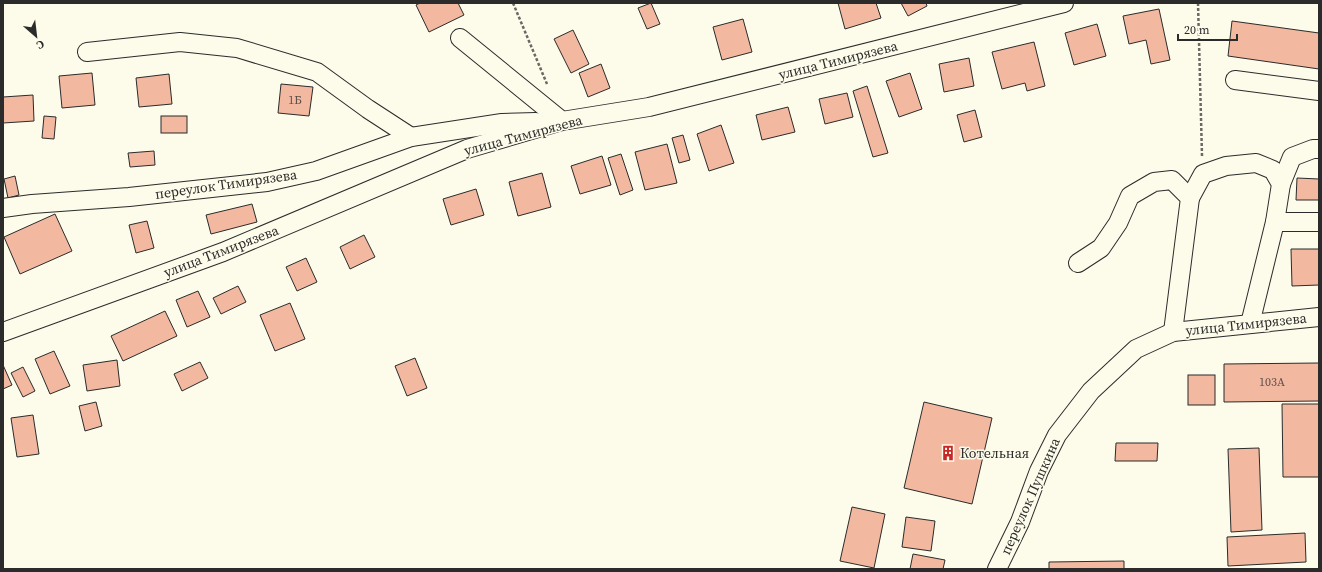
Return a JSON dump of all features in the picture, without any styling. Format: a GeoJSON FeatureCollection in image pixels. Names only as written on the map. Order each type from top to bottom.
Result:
{"type":"FeatureCollection","features":[{"type":"Feature","properties":{"kind":"street","name":"улица Тимирязева"},"geometry":{"type":"LineString","coordinates":[[3,332],[223,252],[467,149],[562,121],[649,107],[1064,3]]}},
{"type":"Feature","properties":{"kind":"street"},"geometry":{"type":"LineString","coordinates":[[460,38],[562,121]]}},
{"type":"Feature","properties":{"kind":"street"},"geometry":{"type":"LineString","coordinates":[[87,52],[180,42],[237,48],[317,72],[368,110],[412,137]]}},
{"type":"Feature","properties":{"kind":"street"},"geometry":{"type":"LineString","coordinates":[[1235,80],[1319,91]]}},
{"type":"Feature","properties":{"kind":"street","name":"переулок Тимирязева"},"geometry":{"type":"LineString","coordinates":[[3,208],[32,204],[129,197],[267,182],[316,171],[412,137],[502,123],[562,121]]}},
{"type":"Feature","properties":{"kind":"street"},"geometry":{"type":"LineString","coordinates":[[1250,324],[1274,222],[1281,184],[1292,157],[1313,149],[1319,149]]}},
{"type":"Feature","properties":{"kind":"street"},"geometry":{"type":"LineString","coordinates":[[1173,332],[1190,198],[1203,174],[1226,166],[1256,163],[1273,170],[1281,184]]}},
{"type":"Feature","properties":{"kind":"street"},"geometry":{"type":"LineString","coordinates":[[1078,263],[1101,248],[1118,223],[1130,196],[1154,182],[1172,180],[1190,198]]}},
{"type":"Feature","properties":{"kind":"street"},"geometry":{"type":"LineString","coordinates":[[1274,222],[1319,222]]}},
{"type":"Feature","properties":{"kind":"street","name":"улица Тимирязева"},"geometry":{"type":"LineString","coordinates":[[1173,332],[1319,317]]}},
{"type":"Feature","properties":{"kind":"street","name":"переулок Пушкина"},"geometry":{"type":"LineString","coordinates":[[997,569],[1020,522],[1039,471],[1057,435],[1091,391],[1136,349],[1173,332]]}},
{"type":"Feature","properties":{"kind":"path"},"geometry":{"type":"LineString","coordinates":[[513,3],[548,86]]}},
{"type":"Feature","properties":{"kind":"path"},"geometry":{"type":"LineString","coordinates":[[1198,3],[1200,114],[1203,174]]}},
{"type":"Feature","properties":{"kind":"building"},"geometry":{"type":"Polygon","coordinates":[[[420,3],[458,3],[464,15],[429,32],[416,5],[420,3]]]}},
{"type":"Feature","properties":{"kind":"building"},"geometry":{"type":"Polygon","coordinates":[[[651,3],[660,24],[647,29],[638,8],[651,3]]]}},
{"type":"Feature","properties":{"kind":"building"},"geometry":{"type":"Polygon","coordinates":[[[838,3],[876,3],[881,18],[845,29],[838,3]]]}},
{"type":"Feature","properties":{"kind":"building"},"geometry":{"type":"Polygon","coordinates":[[[901,3],[926,3],[927,6],[908,16],[901,3]]]}},
{"type":"Feature","properties":{"kind":"building"},"geometry":{"type":"Polygon","coordinates":[[[1159,9],[1170,60],[1151,64],[1146,40],[1129,44],[1123,16],[1159,9]]]}},
{"type":"Feature","properties":{"kind":"building"},"geometry":{"type":"Polygon","coordinates":[[[743,19],[752,52],[722,60],[713,27],[743,19]]]}},
{"type":"Feature","properties":{"kind":"building"},"geometry":{"type":"Polygon","coordinates":[[[1232,21],[1319,33],[1319,69],[1228,56],[1232,21]]]}},
{"type":"Feature","properties":{"kind":"building"},"geometry":{"type":"Polygon","coordinates":[[[1097,24],[1106,56],[1074,65],[1065,33],[1097,24]]]}},
{"type":"Feature","properties":{"kind":"building"},"geometry":{"type":"Polygon","coordinates":[[[573,30],[589,64],[571,73],[554,39],[573,30]]]}},
{"type":"Feature","properties":{"kind":"building"},"geometry":{"type":"Polygon","coordinates":[[[1034,42],[1045,86],[1027,91],[1025,83],[1002,89],[992,52],[1034,42]]]}},
{"type":"Feature","properties":{"kind":"building"},"geometry":{"type":"Polygon","coordinates":[[[969,58],[974,86],[944,92],[939,64],[969,58]]]}},
{"type":"Feature","properties":{"kind":"building"},"geometry":{"type":"Polygon","coordinates":[[[601,64],[610,88],[588,97],[579,73],[601,64]]]}},
{"type":"Feature","properties":{"kind":"building"},"geometry":{"type":"Polygon","coordinates":[[[92,73],[95,105],[62,108],[59,76],[92,73]]]}},
{"type":"Feature","properties":{"kind":"building"},"geometry":{"type":"Polygon","coordinates":[[[910,73],[922,109],[899,117],[886,81],[910,73]]]}},
{"type":"Feature","properties":{"kind":"building"},"geometry":{"type":"Polygon","coordinates":[[[169,74],[172,104],[139,107],[136,78],[169,74]]]}},
{"type":"Feature","properties":{"kind":"building"},"geometry":{"type":"Polygon","coordinates":[[[281,84],[313,87],[309,116],[278,113],[281,84]]]}},
{"type":"Feature","properties":{"kind":"building"},"geometry":{"type":"Polygon","coordinates":[[[867,86],[888,153],[873,157],[853,91],[867,86]]]}},
{"type":"Feature","properties":{"kind":"building"},"geometry":{"type":"Polygon","coordinates":[[[847,93],[853,117],[825,124],[819,99],[847,93]]]}},
{"type":"Feature","properties":{"kind":"building"},"geometry":{"type":"Polygon","coordinates":[[[33,95],[34,121],[3,123],[3,97],[33,95]]]}},
{"type":"Feature","properties":{"kind":"building"},"geometry":{"type":"Polygon","coordinates":[[[788,107],[795,132],[762,140],[756,115],[788,107]]]}},
{"type":"Feature","properties":{"kind":"building"},"geometry":{"type":"Polygon","coordinates":[[[975,110],[982,137],[964,142],[957,115],[975,110]]]}},
{"type":"Feature","properties":{"kind":"building"},"geometry":{"type":"Polygon","coordinates":[[[44,116],[56,117],[54,139],[42,138],[44,116]]]}},
{"type":"Feature","properties":{"kind":"building"},"geometry":{"type":"Polygon","coordinates":[[[161,116],[187,116],[187,133],[161,133],[161,116]]]}},
{"type":"Feature","properties":{"kind":"building"},"geometry":{"type":"Polygon","coordinates":[[[721,125],[734,163],[709,171],[697,134],[721,125]]]}},
{"type":"Feature","properties":{"kind":"building"},"geometry":{"type":"Polygon","coordinates":[[[683,135],[690,160],[679,163],[672,138],[683,135]]]}},
{"type":"Feature","properties":{"kind":"building"},"geometry":{"type":"Polygon","coordinates":[[[667,144],[677,183],[645,190],[635,152],[667,144]]]}},
{"type":"Feature","properties":{"kind":"building"},"geometry":{"type":"Polygon","coordinates":[[[154,151],[155,165],[130,167],[128,153],[154,151]]]}},
{"type":"Feature","properties":{"kind":"building"},"geometry":{"type":"Polygon","coordinates":[[[621,154],[633,190],[620,195],[608,158],[621,154]]]}},
{"type":"Feature","properties":{"kind":"building"},"geometry":{"type":"Polygon","coordinates":[[[602,156],[611,185],[580,194],[571,166],[602,156]]]}},
{"type":"Feature","properties":{"kind":"building"},"geometry":{"type":"Polygon","coordinates":[[[542,173],[551,207],[518,216],[509,182],[542,173]]]}},
{"type":"Feature","properties":{"kind":"building"},"geometry":{"type":"Polygon","coordinates":[[[15,176],[19,195],[8,198],[4,179],[15,176]]]}},
{"type":"Feature","properties":{"kind":"building"},"geometry":{"type":"Polygon","coordinates":[[[1297,178],[1319,179],[1319,200],[1296,200],[1297,178]]]}},
{"type":"Feature","properties":{"kind":"building"},"geometry":{"type":"Polygon","coordinates":[[[476,189],[484,215],[451,225],[443,199],[476,189]]]}},
{"type":"Feature","properties":{"kind":"building"},"geometry":{"type":"Polygon","coordinates":[[[252,204],[257,222],[211,234],[206,215],[252,204]]]}},
{"type":"Feature","properties":{"kind":"building"},"geometry":{"type":"Polygon","coordinates":[[[55,214],[72,251],[20,274],[4,237],[55,214]]]}},
{"type":"Feature","properties":{"kind":"building"},"geometry":{"type":"Polygon","coordinates":[[[147,221],[154,248],[136,253],[129,225],[147,221]]]}},
{"type":"Feature","properties":{"kind":"building"},"geometry":{"type":"Polygon","coordinates":[[[364,235],[375,257],[350,269],[340,247],[364,235]]]}},
{"type":"Feature","properties":{"kind":"building"},"geometry":{"type":"Polygon","coordinates":[[[1291,249],[1319,249],[1319,285],[1292,286],[1291,249]]]}},
{"type":"Feature","properties":{"kind":"building"},"geometry":{"type":"Polygon","coordinates":[[[306,258],[317,282],[297,291],[286,267],[306,258]]]}},
{"type":"Feature","properties":{"kind":"building"},"geometry":{"type":"Polygon","coordinates":[[[238,286],[246,302],[221,314],[213,298],[238,286]]]}},
{"type":"Feature","properties":{"kind":"building"},"geometry":{"type":"Polygon","coordinates":[[[198,291],[210,317],[187,327],[176,300],[198,291]]]}},
{"type":"Feature","properties":{"kind":"building"},"geometry":{"type":"Polygon","coordinates":[[[290,303],[305,339],[275,351],[260,315],[290,303]]]}},
{"type":"Feature","properties":{"kind":"building"},"geometry":{"type":"Polygon","coordinates":[[[165,311],[177,336],[123,361],[111,336],[165,311]]]}},
{"type":"Feature","properties":{"kind":"building"},"geometry":{"type":"Polygon","coordinates":[[[54,351],[70,386],[50,394],[35,359],[54,351]]]}},
{"type":"Feature","properties":{"kind":"building"},"geometry":{"type":"Polygon","coordinates":[[[415,358],[427,388],[407,396],[395,366],[415,358]]]}},
{"type":"Feature","properties":{"kind":"building"},"geometry":{"type":"Polygon","coordinates":[[[117,360],[120,386],[87,391],[83,365],[117,360]]]}},
{"type":"Feature","properties":{"kind":"building"},"geometry":{"type":"Polygon","coordinates":[[[200,362],[208,378],[182,391],[174,374],[200,362]]]}},
{"type":"Feature","properties":{"kind":"building"},"geometry":{"type":"Polygon","coordinates":[[[1319,363],[1319,401],[1224,402],[1224,364],[1319,363]]]}},
{"type":"Feature","properties":{"kind":"building"},"geometry":{"type":"Polygon","coordinates":[[[3,365],[12,385],[3,389],[3,365]]]}},
{"type":"Feature","properties":{"kind":"building"},"geometry":{"type":"Polygon","coordinates":[[[23,367],[35,391],[23,397],[11,373],[23,367]]]}},
{"type":"Feature","properties":{"kind":"building"},"geometry":{"type":"Polygon","coordinates":[[[1188,375],[1215,375],[1215,405],[1188,405],[1188,375]]]}},
{"type":"Feature","properties":{"kind":"building"},"geometry":{"type":"Polygon","coordinates":[[[96,402],[102,426],[85,431],[79,406],[96,402]]]}},
{"type":"Feature","properties":{"kind":"building","name":"Котельная"},"geometry":{"type":"Polygon","coordinates":[[[924,402],[992,418],[972,504],[904,488],[924,402]]]}},
{"type":"Feature","properties":{"kind":"building"},"geometry":{"type":"Polygon","coordinates":[[[1282,404],[1319,404],[1319,477],[1283,477],[1282,404]]]}},
{"type":"Feature","properties":{"kind":"building"},"geometry":{"type":"Polygon","coordinates":[[[33,415],[39,454],[17,457],[11,418],[33,415]]]}},
{"type":"Feature","properties":{"kind":"building"},"geometry":{"type":"Polygon","coordinates":[[[1116,443],[1158,443],[1157,461],[1115,461],[1116,443]]]}},
{"type":"Feature","properties":{"kind":"building"},"geometry":{"type":"Polygon","coordinates":[[[1259,448],[1262,530],[1231,532],[1228,449],[1259,448]]]}},
{"type":"Feature","properties":{"kind":"building"},"geometry":{"type":"Polygon","coordinates":[[[852,507],[885,514],[874,568],[840,561],[852,507]]]}},
{"type":"Feature","properties":{"kind":"building"},"geometry":{"type":"Polygon","coordinates":[[[906,517],[935,521],[931,551],[902,547],[906,517]]]}},
{"type":"Feature","properties":{"kind":"building"},"geometry":{"type":"Polygon","coordinates":[[[1305,533],[1306,562],[1228,566],[1227,537],[1305,533]]]}},
{"type":"Feature","properties":{"kind":"building"},"geometry":{"type":"Polygon","coordinates":[[[913,554],[945,560],[943,569],[910,569],[913,554]]]}},
{"type":"Feature","properties":{"kind":"building"},"geometry":{"type":"Polygon","coordinates":[[[1124,561],[1124,569],[1049,569],[1049,562],[1124,561]]]}},
{"type":"Feature","properties":{"kind":"place","name":"Котельная"},"geometry":{"type":"Point","coordinates":[948,453]}}]}
